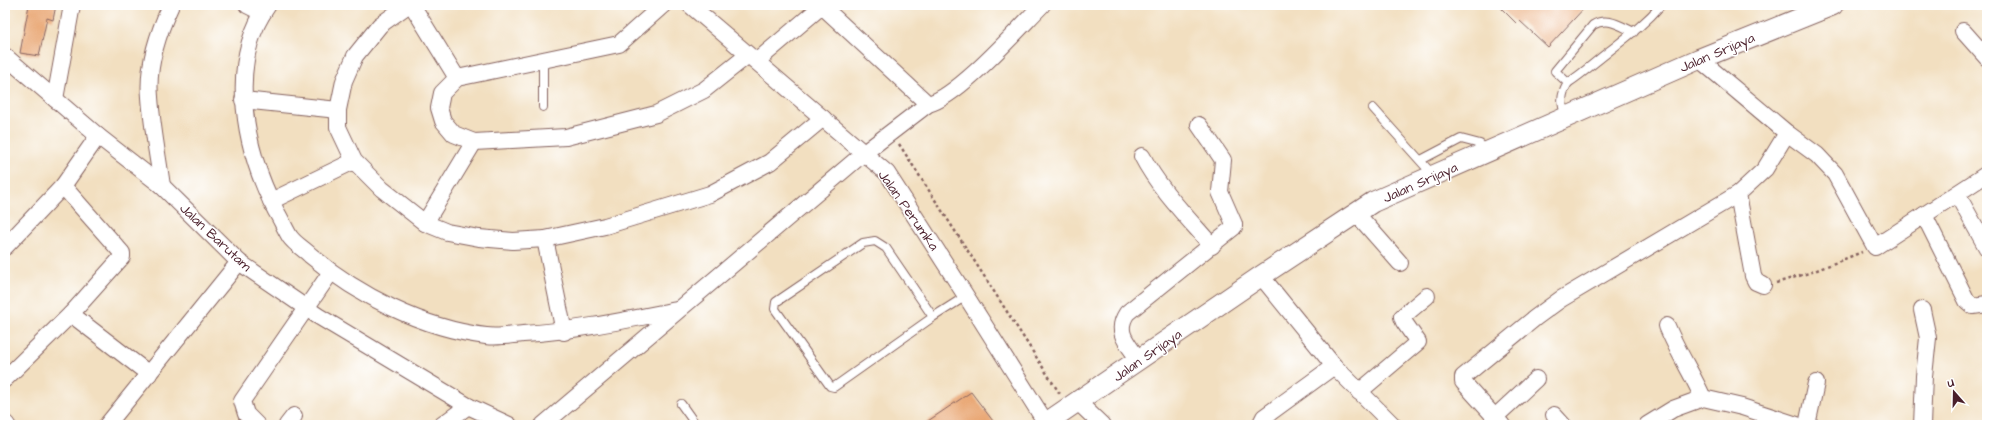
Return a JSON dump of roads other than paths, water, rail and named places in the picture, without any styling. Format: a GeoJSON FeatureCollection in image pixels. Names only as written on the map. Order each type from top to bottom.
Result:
{"type":"FeatureCollection","features":[{"type":"Feature","properties":{"kind":"street"},"geometry":{"type":"LineString","coordinates":[[55,99],[72,5]]}},
{"type":"Feature","properties":{"kind":"street"},"geometry":{"type":"LineString","coordinates":[[162,186],[150,96],[153,56],[161,27],[171,5]]}},
{"type":"Feature","properties":{"kind":"street"},"geometry":{"type":"LineString","coordinates":[[247,5],[266,9],[248,55],[243,100],[251,150],[271,201],[291,238],[331,272],[391,307],[442,328],[488,337],[564,332],[677,310]]}},
{"type":"Feature","properties":{"kind":"street"},"geometry":{"type":"LineString","coordinates":[[408,5],[380,25],[355,56],[344,81],[338,110],[338,127],[354,161],[382,189],[425,223],[447,232],[479,238],[513,241],[545,239],[605,226],[710,194],[770,162],[823,118]]}},
{"type":"Feature","properties":{"kind":"street"},"geometry":{"type":"LineString","coordinates":[[412,5],[458,78]]}},
{"type":"Feature","properties":{"kind":"street"},"geometry":{"type":"LineString","coordinates":[[663,5],[619,44],[458,78],[442,93],[439,108],[443,122],[454,134],[474,142],[566,137],[656,114],[704,90],[752,58],[823,6],[928,104]]}},
{"type":"Feature","properties":{"kind":"street","name":"Jalan Perumka"},"geometry":{"type":"LineString","coordinates":[[690,5],[887,173],[966,296],[1045,424]]}},
{"type":"Feature","properties":{"kind":"street"},"geometry":{"type":"LineString","coordinates":[[543,425],[864,153],[928,104],[935,102],[950,93],[988,59],[1042,5]]}},
{"type":"Feature","properties":{"kind":"street","name":"Jalan Srijaya"},"geometry":{"type":"LineString","coordinates":[[1045,424],[1261,276],[1373,202],[1699,59],[1833,5]]}},
{"type":"Feature","properties":{"kind":"street"},"geometry":{"type":"LineString","coordinates":[[1963,31],[1987,58]]}},
{"type":"Feature","properties":{"kind":"street","name":"Jalan Barutam"},"geometry":{"type":"LineString","coordinates":[[5,56],[98,136],[162,186],[239,262],[306,308],[468,406],[509,425]]}},
{"type":"Feature","properties":{"kind":"street"},"geometry":{"type":"LineString","coordinates":[[1699,59],[1787,133],[1817,155],[1835,174],[1875,247],[1987,174]]}},
{"type":"Feature","properties":{"kind":"street"},"geometry":{"type":"LineString","coordinates":[[243,100],[338,110]]}},
{"type":"Feature","properties":{"kind":"street"},"geometry":{"type":"LineString","coordinates":[[1139,360],[1123,336],[1121,329],[1122,320],[1127,313],[1227,234],[1234,226],[1220,192],[1223,160],[1199,125]]}},
{"type":"Feature","properties":{"kind":"street"},"geometry":{"type":"LineString","coordinates":[[1536,379],[1498,421],[1463,382],[1463,377],[1535,318],[1567,295],[1738,194],[1765,169],[1787,133]]}},
{"type":"Feature","properties":{"kind":"street"},"geometry":{"type":"LineString","coordinates":[[5,247],[63,186],[98,136]]}},
{"type":"Feature","properties":{"kind":"street"},"geometry":{"type":"LineString","coordinates":[[425,223],[474,142]]}},
{"type":"Feature","properties":{"kind":"street"},"geometry":{"type":"LineString","coordinates":[[1142,156],[1157,180],[1212,246]]}},
{"type":"Feature","properties":{"kind":"street"},"geometry":{"type":"LineString","coordinates":[[271,201],[354,161]]}},
{"type":"Feature","properties":{"kind":"street"},"geometry":{"type":"LineString","coordinates":[[5,380],[71,314],[122,255],[63,186]]}},
{"type":"Feature","properties":{"kind":"street"},"geometry":{"type":"LineString","coordinates":[[1738,194],[1753,276],[1756,282],[1763,285]]}},
{"type":"Feature","properties":{"kind":"street"},"geometry":{"type":"LineString","coordinates":[[1957,194],[1987,248]]}},
{"type":"Feature","properties":{"kind":"street"},"geometry":{"type":"LineString","coordinates":[[1356,212],[1400,263]]}},
{"type":"Feature","properties":{"kind":"street"},"geometry":{"type":"LineString","coordinates":[[1924,215],[1967,300],[1973,306],[1987,304]]}},
{"type":"Feature","properties":{"kind":"street"},"geometry":{"type":"LineString","coordinates":[[545,239],[564,332]]}},
{"type":"Feature","properties":{"kind":"street"},"geometry":{"type":"LineString","coordinates":[[107,425],[239,262]]}},
{"type":"Feature","properties":{"kind":"street"},"geometry":{"type":"LineString","coordinates":[[257,425],[246,414],[242,401],[331,272]]}},
{"type":"Feature","properties":{"kind":"street"},"geometry":{"type":"LineString","coordinates":[[1261,276],[1334,366],[1393,425]]}},
{"type":"Feature","properties":{"kind":"street"},"geometry":{"type":"LineString","coordinates":[[1359,392],[1418,342],[1402,317],[1427,296]]}},
{"type":"Feature","properties":{"kind":"street"},"geometry":{"type":"LineString","coordinates":[[1922,310],[1928,338],[1924,376],[1922,425]]}},
{"type":"Feature","properties":{"kind":"street"},"geometry":{"type":"LineString","coordinates":[[71,314],[149,374]]}},
{"type":"Feature","properties":{"kind":"street"},"geometry":{"type":"LineString","coordinates":[[1667,326],[1678,352],[1690,370],[1703,398]]}},
{"type":"Feature","properties":{"kind":"street"},"geometry":{"type":"LineString","coordinates":[[1260,425],[1264,417],[1334,366]]}},
{"type":"Feature","properties":{"kind":"street"},"geometry":{"type":"LineString","coordinates":[[1807,425],[1816,383]]}},
{"type":"Feature","properties":{"kind":"street"},"geometry":{"type":"LineString","coordinates":[[1647,425],[1673,409],[1703,398],[1742,407],[1797,425]]}},
{"type":"Feature","properties":{"kind":"street"},"geometry":{"type":"LineString","coordinates":[[1073,405],[1102,425]]}},
{"type":"Feature","properties":{"kind":"street"},"geometry":{"type":"LineString","coordinates":[[442,425],[468,406]]}},
{"type":"Feature","properties":{"kind":"lane"},"geometry":{"type":"LineString","coordinates":[[1566,117],[1561,102],[1563,93],[1568,84],[1649,20],[1661,5]]}},
{"type":"Feature","properties":{"kind":"lane"},"geometry":{"type":"LineString","coordinates":[[1568,84],[1556,72],[1556,69],[1593,25],[1602,20],[1634,32]]}},
{"type":"Feature","properties":{"kind":"lane"},"geometry":{"type":"LineString","coordinates":[[543,61],[543,107]]}},
{"type":"Feature","properties":{"kind":"lane"},"geometry":{"type":"LineString","coordinates":[[1373,108],[1434,175]]}},
{"type":"Feature","properties":{"kind":"lane"},"geometry":{"type":"LineString","coordinates":[[1421,160],[1461,139],[1480,144],[1486,152]]}},
{"type":"Feature","properties":{"kind":"lane"},"geometry":{"type":"LineString","coordinates":[[933,317],[886,248],[874,241],[863,243],[776,302],[774,305],[775,309],[830,386],[838,385],[933,317],[966,296]]}},
{"type":"Feature","properties":{"kind":"lane"},"geometry":{"type":"LineString","coordinates":[[681,404],[696,425]]}}]}
